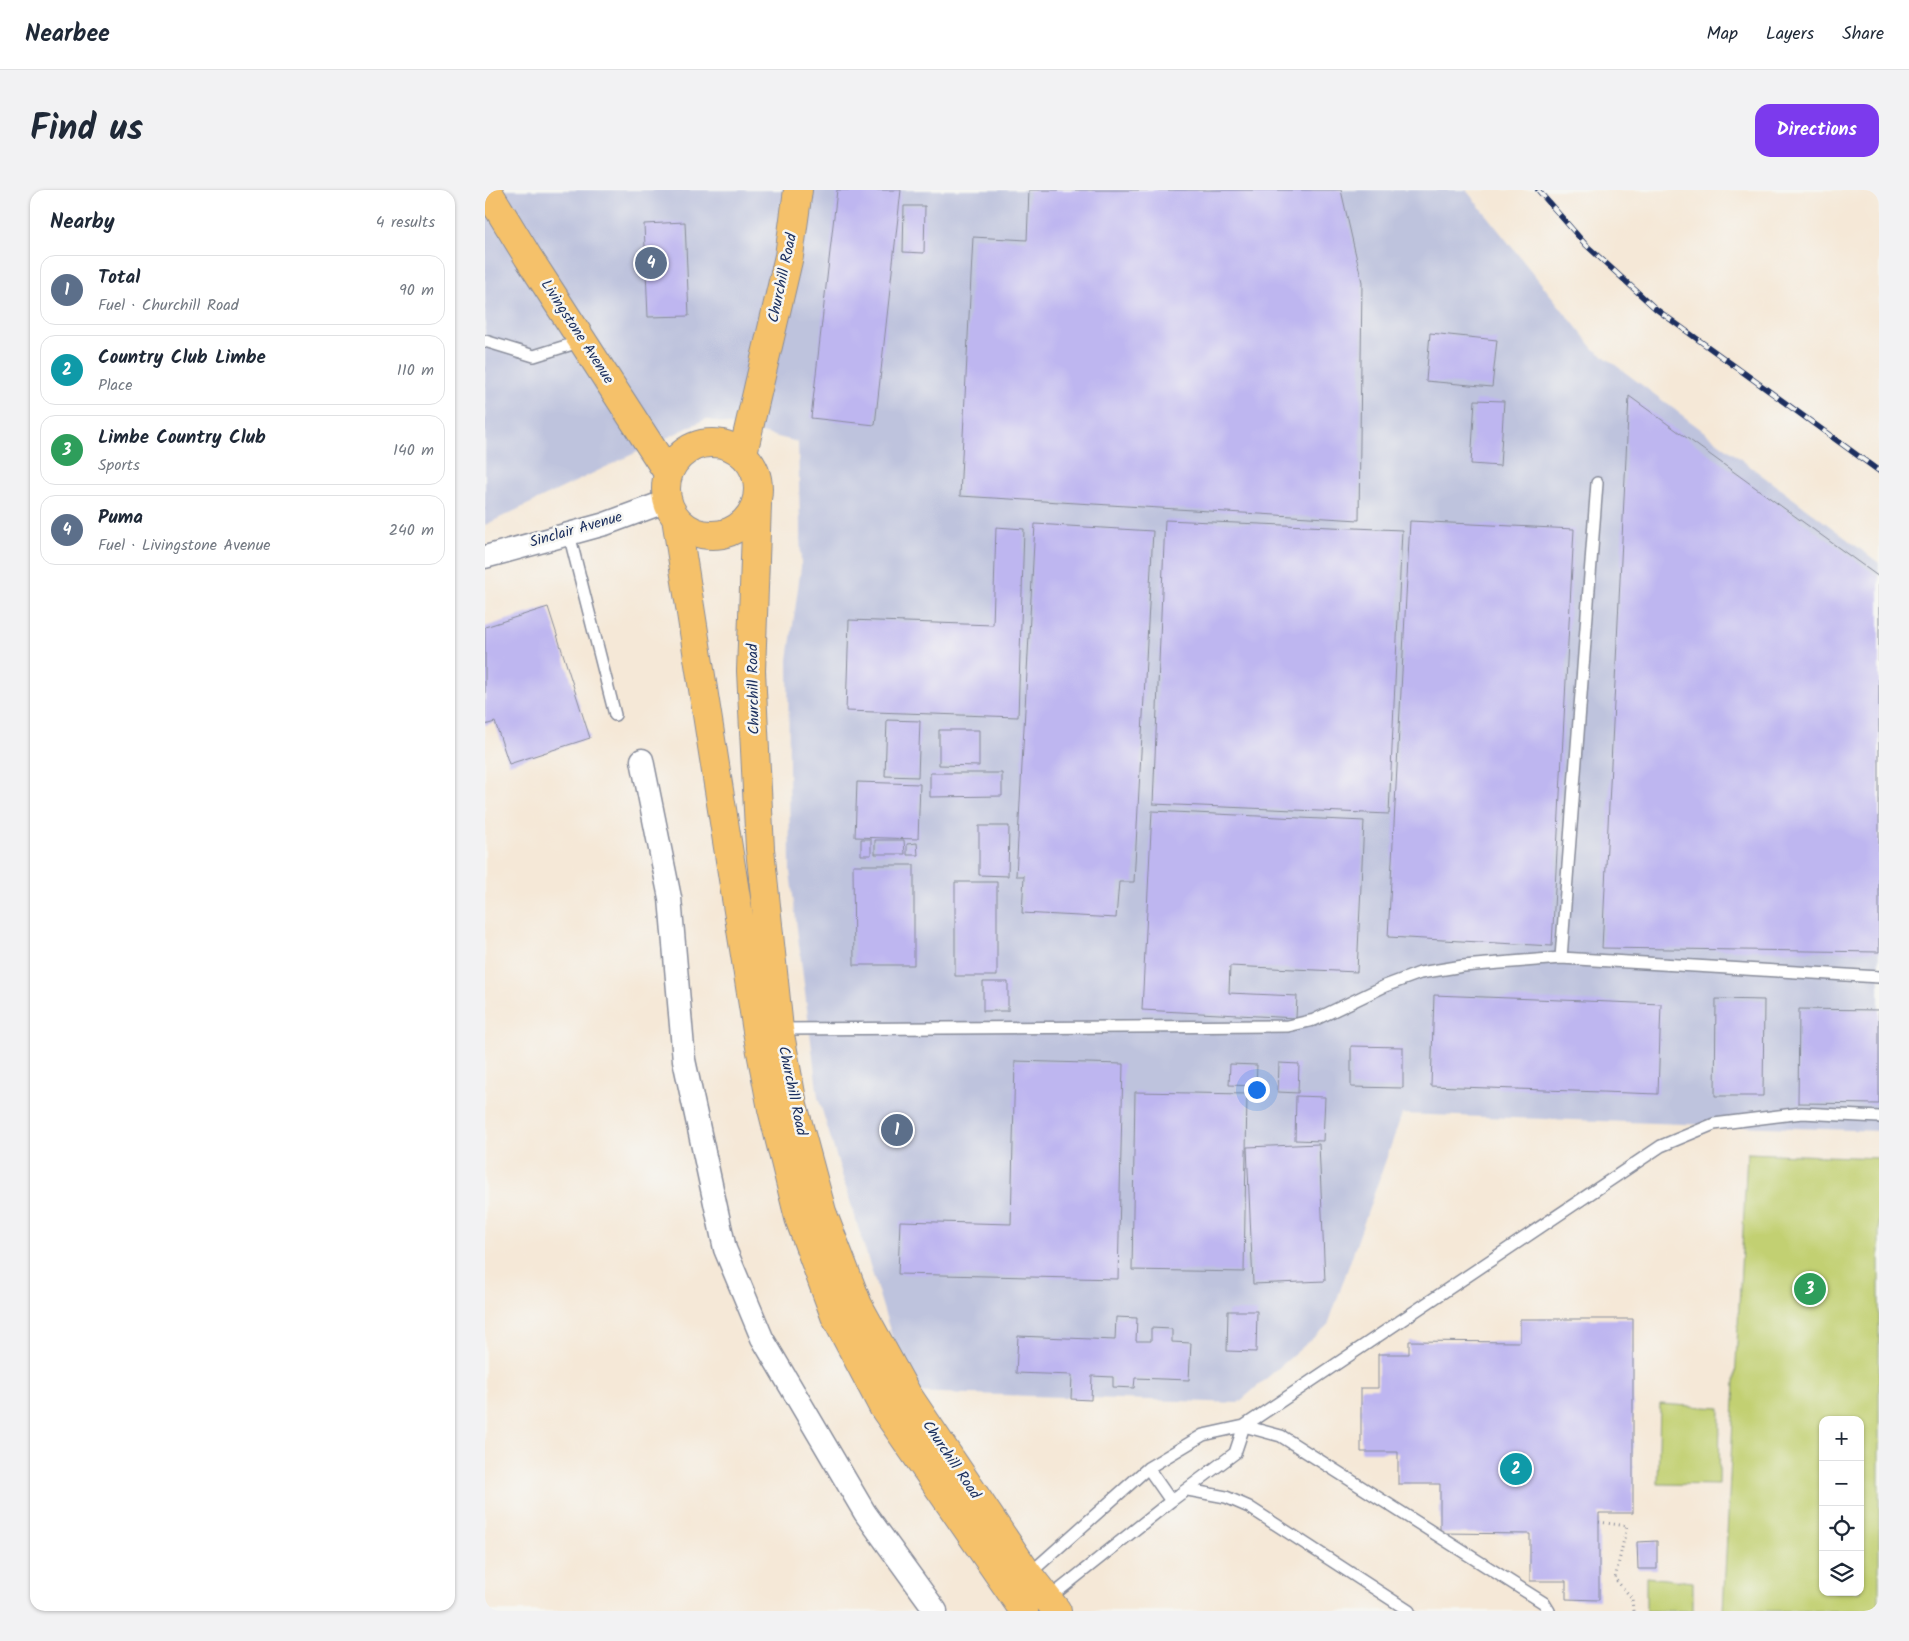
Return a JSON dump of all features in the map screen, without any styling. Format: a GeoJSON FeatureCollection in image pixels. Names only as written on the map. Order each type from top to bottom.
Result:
{"type":"FeatureCollection","features":[{"type":"Feature","properties":{"kind":"highway","name":"Livingstone Avenue"},"geometry":{"type":"LineString","coordinates":[[487,190],[668,473]]}},
{"type":"Feature","properties":{"kind":"highway","name":"Churchill Road"},"geometry":{"type":"LineString","coordinates":[[768,1030],[751,671],[759,485],[755,467],[743,453],[789,256],[798,190]]}},
{"type":"Feature","properties":{"kind":"highway"},"geometry":{"type":"LineString","coordinates":[[668,473],[675,460],[689,448],[707,442],[726,444],[743,453]]}},
{"type":"Feature","properties":{"kind":"highway","name":"Churchill Road"},"geometry":{"type":"LineString","coordinates":[[668,473],[665,487],[671,509],[768,1030],[793,1105],[822,1212],[858,1305],[907,1394],[1020,1592],[1045,1607]]}},
{"type":"Feature","properties":{"kind":"highway"},"geometry":{"type":"LineString","coordinates":[[671,509],[688,529],[704,535],[721,535],[736,529],[749,518],[757,504]]}},
{"type":"Feature","properties":{"kind":"street","name":"Sinclair Avenue"},"geometry":{"type":"LineString","coordinates":[[485,557],[605,524],[671,509]]}},
{"type":"Feature","properties":{"kind":"street"},"geometry":{"type":"LineString","coordinates":[[642,760],[670,898],[684,1060],[725,1249],[762,1338],[865,1513],[936,1611]]}},
{"type":"Feature","properties":{"kind":"lane"},"geometry":{"type":"LineString","coordinates":[[485,341],[534,356],[582,341]]}},
{"type":"Feature","properties":{"kind":"lane"},"geometry":{"type":"LineString","coordinates":[[1561,958],[1597,483]]}},
{"type":"Feature","properties":{"kind":"lane"},"geometry":{"type":"LineString","coordinates":[[569,534],[615,715]]}},
{"type":"Feature","properties":{"kind":"lane"},"geometry":{"type":"LineString","coordinates":[[768,1030],[1288,1026],[1314,1020],[1358,1001],[1385,986],[1420,973],[1463,966],[1561,958],[1879,978]]}},
{"type":"Feature","properties":{"kind":"lane"},"geometry":{"type":"LineString","coordinates":[[1020,1592],[1148,1468],[1203,1435],[1244,1426],[1661,1146],[1714,1124],[1802,1113],[1879,1117]]}},
{"type":"Feature","properties":{"kind":"lane"},"geometry":{"type":"LineString","coordinates":[[1045,1607],[1171,1501],[1235,1453],[1244,1426]]}},
{"type":"Feature","properties":{"kind":"lane"},"geometry":{"type":"LineString","coordinates":[[1244,1426],[1281,1436],[1531,1594],[1544,1603],[1549,1611]]}},
{"type":"Feature","properties":{"kind":"lane"},"geometry":{"type":"LineString","coordinates":[[1148,1468],[1171,1501]]}},
{"type":"Feature","properties":{"kind":"lane"},"geometry":{"type":"LineString","coordinates":[[1188,1490],[1226,1498],[1249,1507],[1409,1611]]}},
{"type":"Feature","properties":{"kind":"path"},"geometry":{"type":"LineString","coordinates":[[1599,1522],[1627,1526],[1615,1579],[1633,1598],[1633,1611]]}},
{"type":"Feature","properties":{"kind":"shaded area"},"geometry":{"type":"Polygon","coordinates":[[[485,190],[1466,190],[1594,349],[1879,563],[1879,1131],[1402,1114],[1328,1325],[1238,1403],[909,1392],[818,1097],[790,872],[788,660],[801,567],[798,442],[706,419],[485,525],[485,190]]]}},
{"type":"Feature","properties":{"kind":"green space"},"geometry":{"type":"Polygon","coordinates":[[[1747,1153],[1879,1158],[1879,1611],[1723,1611],[1747,1153]]]}},
{"type":"Feature","properties":{"kind":"green space"},"geometry":{"type":"Polygon","coordinates":[[[1660,1404],[1720,1408],[1719,1485],[1658,1484],[1660,1404]]]}},
{"type":"Feature","properties":{"kind":"green space"},"geometry":{"type":"Polygon","coordinates":[[[1646,1577],[1693,1582],[1693,1611],[1646,1611],[1646,1577]]]}},
{"type":"Feature","properties":{"kind":"building"},"geometry":{"type":"Polygon","coordinates":[[[837,190],[901,190],[875,425],[811,418],[837,190]]]}},
{"type":"Feature","properties":{"kind":"building"},"geometry":{"type":"Polygon","coordinates":[[[1029,190],[1341,190],[1362,282],[1359,520],[960,496],[973,237],[1027,240],[1029,190]]]}},
{"type":"Feature","properties":{"kind":"building"},"geometry":{"type":"Polygon","coordinates":[[[904,206],[925,206],[924,253],[903,252],[904,206]]]}},
{"type":"Feature","properties":{"kind":"building"},"geometry":{"type":"Polygon","coordinates":[[[685,222],[689,316],[648,317],[644,224],[685,222]]]}},
{"type":"Feature","properties":{"kind":"building"},"geometry":{"type":"Polygon","coordinates":[[[1430,333],[1497,340],[1492,387],[1426,381],[1430,333]]]}},
{"type":"Feature","properties":{"kind":"building"},"geometry":{"type":"Polygon","coordinates":[[[1629,396],[1879,577],[1879,952],[1602,948],[1629,396]]]}},
{"type":"Feature","properties":{"kind":"building"},"geometry":{"type":"Polygon","coordinates":[[[1475,400],[1504,401],[1500,466],[1471,464],[1475,400]]]}},
{"type":"Feature","properties":{"kind":"building"},"geometry":{"type":"Polygon","coordinates":[[[1165,520],[1402,530],[1389,814],[1153,804],[1165,520]]]}},
{"type":"Feature","properties":{"kind":"building"},"geometry":{"type":"Polygon","coordinates":[[[1410,521],[1574,529],[1552,946],[1388,937],[1410,521]]]}},
{"type":"Feature","properties":{"kind":"building"},"geometry":{"type":"Polygon","coordinates":[[[1035,524],[1153,531],[1134,882],[1119,882],[1116,918],[1022,913],[1024,876],[1016,876],[1035,524]]]}},
{"type":"Feature","properties":{"kind":"building"},"geometry":{"type":"Polygon","coordinates":[[[996,527],[1024,529],[1018,717],[846,711],[849,620],[993,625],[996,527]]]}},
{"type":"Feature","properties":{"kind":"building"},"geometry":{"type":"Polygon","coordinates":[[[548,607],[590,738],[509,764],[495,722],[485,725],[485,627],[548,607]]]}},
{"type":"Feature","properties":{"kind":"building"},"geometry":{"type":"Polygon","coordinates":[[[887,720],[920,721],[918,777],[885,776],[887,720]]]}},
{"type":"Feature","properties":{"kind":"building"},"geometry":{"type":"Polygon","coordinates":[[[939,730],[979,730],[979,766],[939,765],[939,730]]]}},
{"type":"Feature","properties":{"kind":"building"},"geometry":{"type":"Polygon","coordinates":[[[930,773],[1002,773],[1002,796],[930,797],[930,773]]]}},
{"type":"Feature","properties":{"kind":"building"},"geometry":{"type":"Polygon","coordinates":[[[857,782],[920,784],[918,839],[855,837],[857,782]]]}},
{"type":"Feature","properties":{"kind":"building"},"geometry":{"type":"Polygon","coordinates":[[[1152,811],[1364,821],[1357,972],[1230,966],[1229,993],[1297,996],[1296,1018],[1142,1010],[1152,811]]]}},
{"type":"Feature","properties":{"kind":"building"},"geometry":{"type":"Polygon","coordinates":[[[979,826],[1009,826],[1008,876],[979,875],[979,826]]]}},
{"type":"Feature","properties":{"kind":"building"},"geometry":{"type":"Polygon","coordinates":[[[861,839],[871,839],[871,855],[861,855],[861,839]]]}},
{"type":"Feature","properties":{"kind":"building"},"geometry":{"type":"Polygon","coordinates":[[[875,840],[904,840],[905,854],[875,854],[875,840]]]}},
{"type":"Feature","properties":{"kind":"building"},"geometry":{"type":"Polygon","coordinates":[[[917,843],[918,855],[907,855],[907,844],[917,843]]]}},
{"type":"Feature","properties":{"kind":"building"},"geometry":{"type":"Polygon","coordinates":[[[853,865],[914,865],[914,965],[854,965],[853,865]]]}},
{"type":"Feature","properties":{"kind":"building"},"geometry":{"type":"Polygon","coordinates":[[[955,882],[997,882],[997,976],[955,976],[955,882]]]}},
{"type":"Feature","properties":{"kind":"building"},"geometry":{"type":"Polygon","coordinates":[[[983,982],[1008,982],[1008,1011],[983,1011],[983,982]]]}},
{"type":"Feature","properties":{"kind":"building"},"geometry":{"type":"Polygon","coordinates":[[[1434,995],[1661,1004],[1658,1094],[1431,1086],[1434,995]]]}},
{"type":"Feature","properties":{"kind":"building"},"geometry":{"type":"Polygon","coordinates":[[[1716,999],[1764,1000],[1763,1096],[1715,1096],[1716,999]]]}},
{"type":"Feature","properties":{"kind":"building"},"geometry":{"type":"Polygon","coordinates":[[[1799,1009],[1879,1010],[1879,1104],[1798,1103],[1799,1009]]]}},
{"type":"Feature","properties":{"kind":"building"},"geometry":{"type":"Polygon","coordinates":[[[1351,1046],[1403,1047],[1403,1088],[1351,1087],[1351,1046]]]}},
{"type":"Feature","properties":{"kind":"building"},"geometry":{"type":"Polygon","coordinates":[[[1015,1061],[1123,1064],[1118,1279],[898,1274],[900,1221],[1011,1224],[1015,1061]]]}},
{"type":"Feature","properties":{"kind":"building"},"geometry":{"type":"Polygon","coordinates":[[[1279,1063],[1299,1064],[1298,1093],[1278,1092],[1279,1063]]]}},
{"type":"Feature","properties":{"kind":"building"},"geometry":{"type":"Polygon","coordinates":[[[1230,1064],[1257,1065],[1256,1086],[1229,1085],[1230,1064]]]}},
{"type":"Feature","properties":{"kind":"building"},"geometry":{"type":"Polygon","coordinates":[[[1135,1092],[1247,1094],[1244,1272],[1132,1270],[1135,1092]]]}},
{"type":"Feature","properties":{"kind":"building"},"geometry":{"type":"Polygon","coordinates":[[[1296,1096],[1325,1097],[1323,1141],[1295,1140],[1296,1096]]]}},
{"type":"Feature","properties":{"kind":"building"},"geometry":{"type":"Polygon","coordinates":[[[1319,1144],[1325,1281],[1253,1284],[1247,1147],[1319,1144]]]}},
{"type":"Feature","properties":{"kind":"building"},"geometry":{"type":"Polygon","coordinates":[[[1228,1311],[1257,1311],[1256,1352],[1227,1351],[1228,1311]]]}},
{"type":"Feature","properties":{"kind":"building"},"geometry":{"type":"Polygon","coordinates":[[[1116,1317],[1137,1318],[1136,1341],[1151,1341],[1151,1328],[1172,1329],[1172,1342],[1191,1343],[1189,1380],[1135,1378],[1134,1388],[1113,1387],[1113,1377],[1092,1376],[1091,1400],[1071,1399],[1072,1375],[1016,1373],[1018,1336],[1115,1340],[1116,1317]]]}},
{"type":"Feature","properties":{"kind":"building"},"geometry":{"type":"Polygon","coordinates":[[[1520,1319],[1633,1319],[1633,1513],[1599,1513],[1599,1600],[1566,1599],[1566,1581],[1530,1581],[1530,1534],[1440,1533],[1440,1484],[1398,1484],[1398,1452],[1361,1452],[1361,1388],[1378,1388],[1378,1354],[1409,1354],[1409,1341],[1520,1342],[1520,1319]]]}},
{"type":"Feature","properties":{"kind":"building"},"geometry":{"type":"Polygon","coordinates":[[[1657,1541],[1657,1569],[1638,1569],[1637,1542],[1657,1541]]]}},
{"type":"Feature","properties":{"kind":"railway"},"geometry":{"type":"LineString","coordinates":[[1538,190],[1586,245],[1656,309],[1879,471]]}},
{"type":"Feature","properties":{"kind":"place","name":"Puma"},"geometry":{"type":"Point","coordinates":[651,263]}},
{"type":"Feature","properties":{"kind":"place","name":"Total"},"geometry":{"type":"Point","coordinates":[897,1130]}},
{"type":"Feature","properties":{"kind":"place","name":"Limbe Country Club"},"geometry":{"type":"Point","coordinates":[1810,1289]}},
{"type":"Feature","properties":{"kind":"place","name":"Country Club Limbe"},"geometry":{"type":"Point","coordinates":[1516,1469]}}]}
